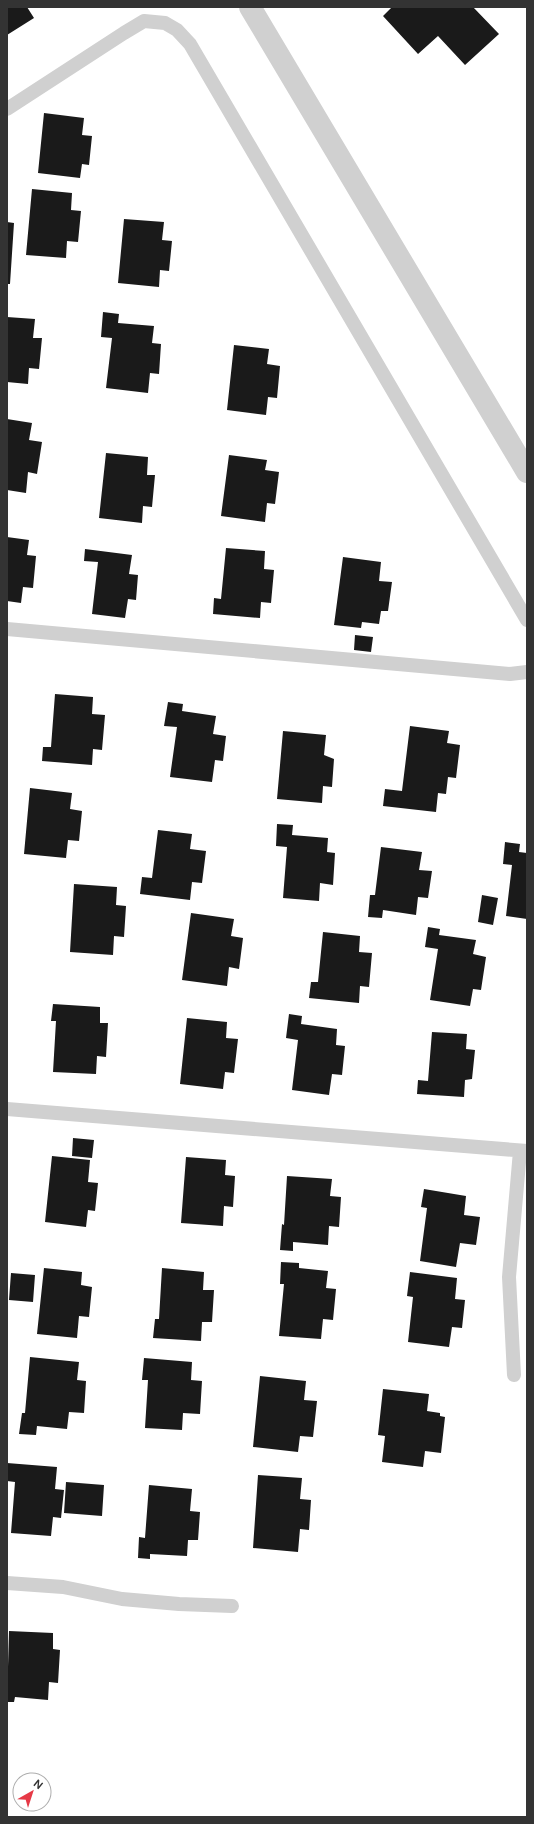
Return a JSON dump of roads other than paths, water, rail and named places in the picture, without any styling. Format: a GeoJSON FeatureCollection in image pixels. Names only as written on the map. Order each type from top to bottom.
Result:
{"type":"FeatureCollection","features":[{"type":"Feature","properties":{"kind":"street"},"geometry":{"type":"LineString","coordinates":[[250,7],[527,472]]}},
{"type":"Feature","properties":{"kind":"lane"},"geometry":{"type":"LineString","coordinates":[[7,109],[144,21],[165,23],[177,30],[194,51],[527,620]]}},
{"type":"Feature","properties":{"kind":"lane"},"geometry":{"type":"LineString","coordinates":[[7,630],[510,674],[527,672]]}},
{"type":"Feature","properties":{"kind":"lane"},"geometry":{"type":"LineString","coordinates":[[7,1109],[524,1151],[509,1277],[514,1375]]}},
{"type":"Feature","properties":{"kind":"lane"},"geometry":{"type":"LineString","coordinates":[[7,1583],[63,1587],[122,1599],[179,1604],[232,1606]]}}]}
